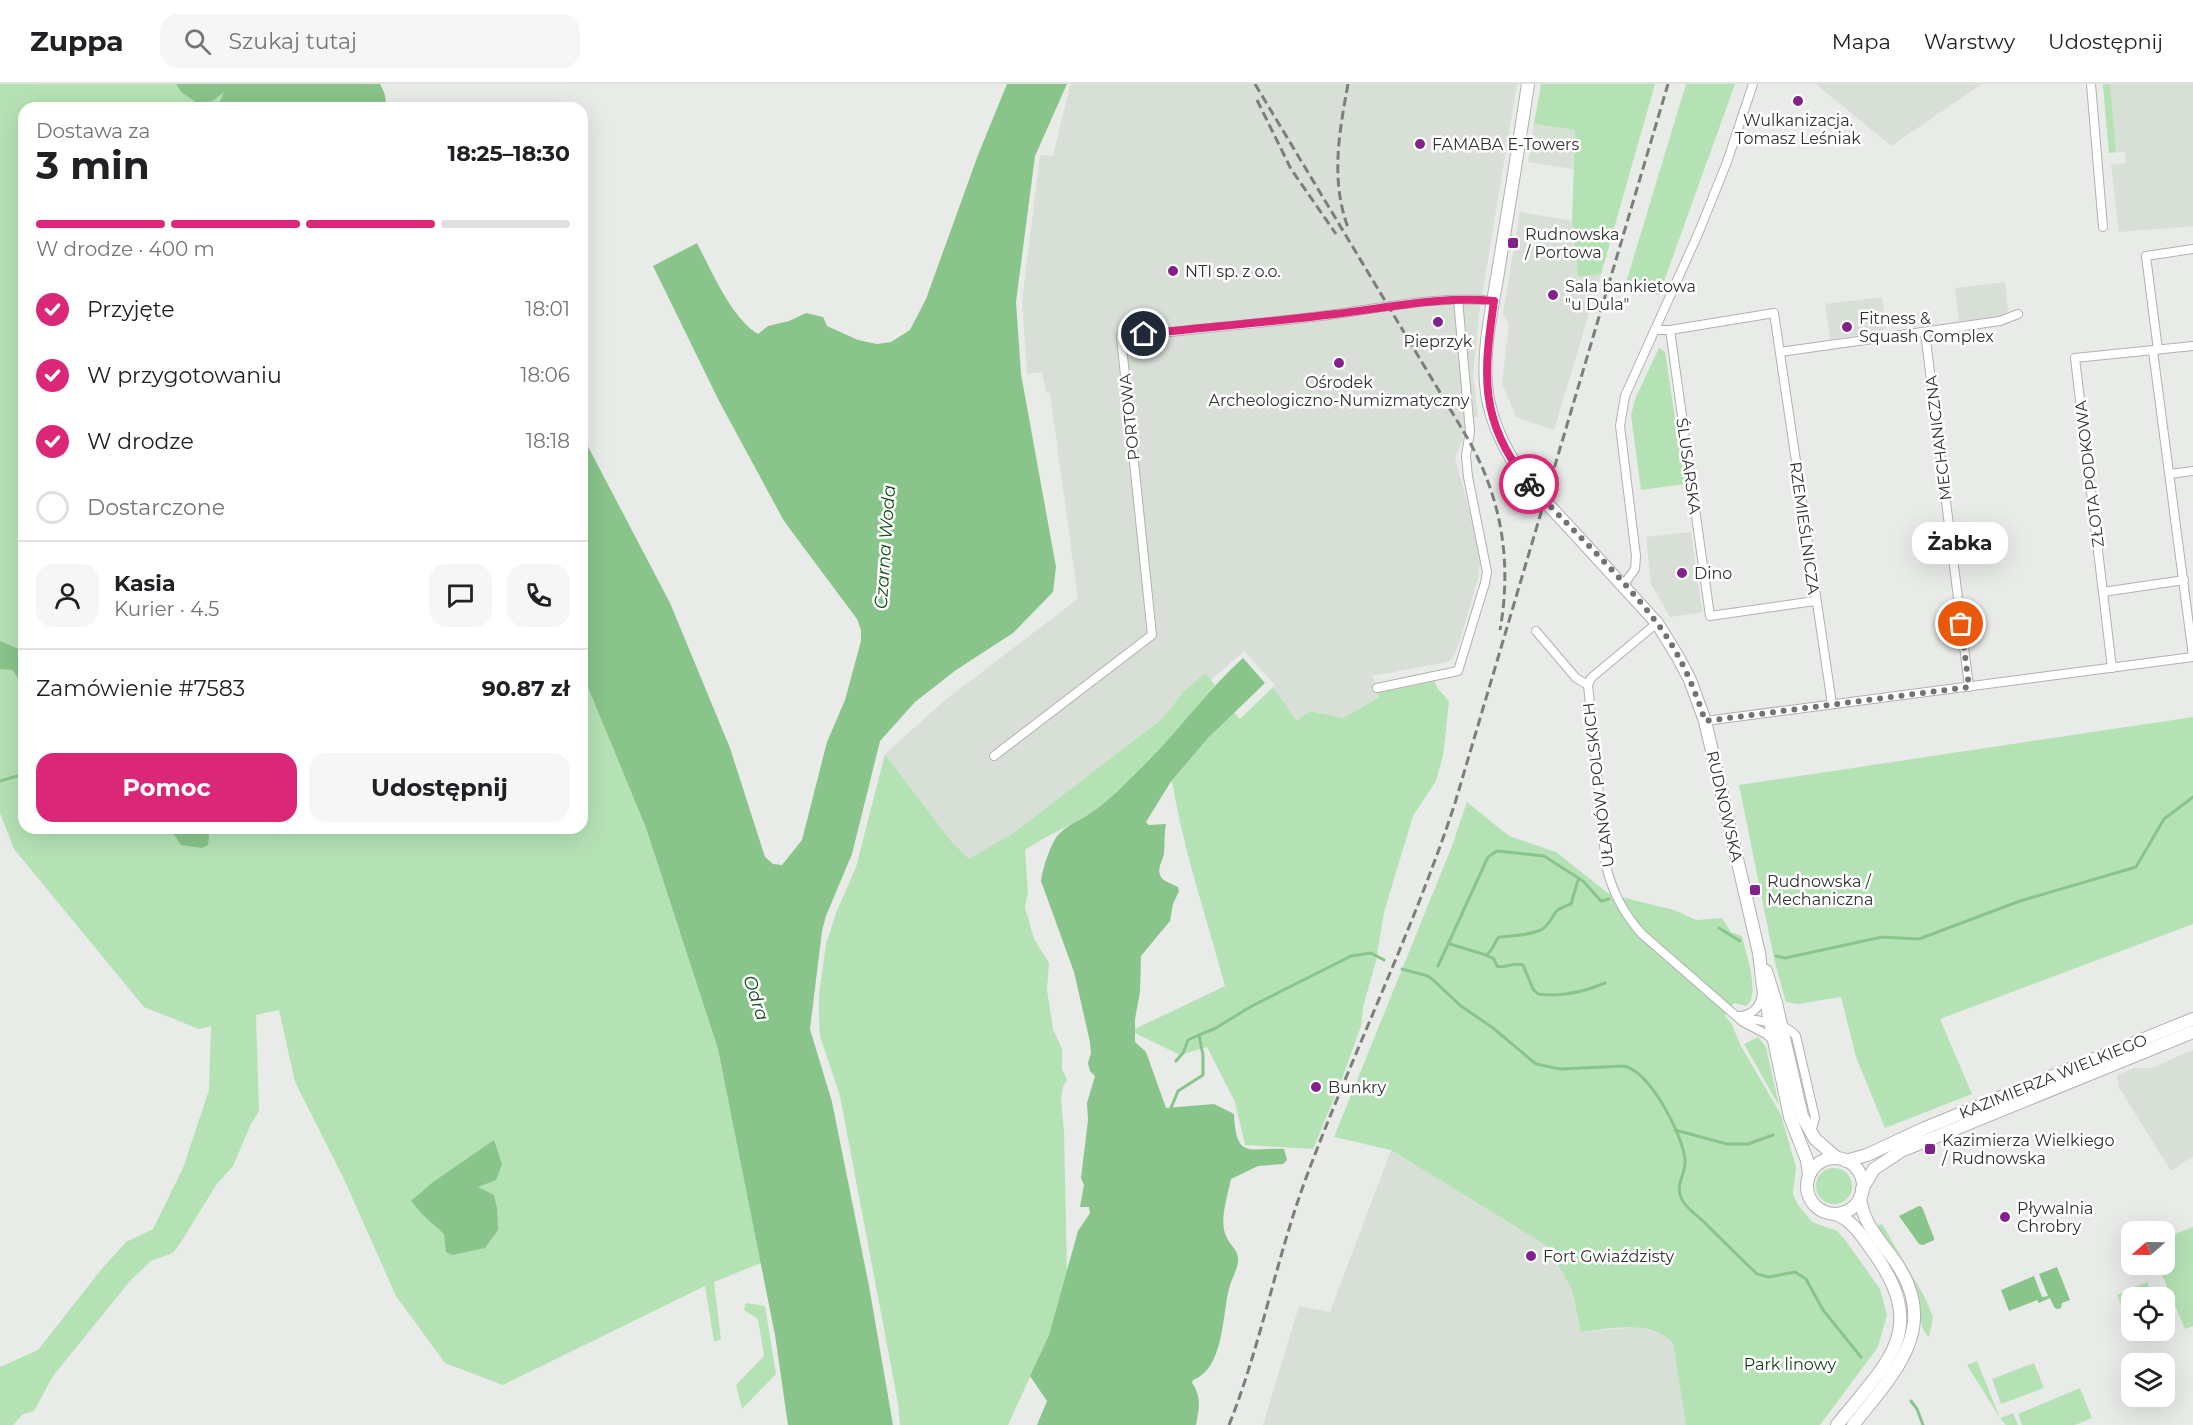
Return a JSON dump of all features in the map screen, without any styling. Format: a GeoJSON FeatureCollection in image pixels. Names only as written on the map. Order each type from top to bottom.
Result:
{"type":"FeatureCollection","features":[{"type":"Feature","properties":{"kind":"main road","name":"RUDNOWSKA"},"geometry":{"type":"LineString","coordinates":[[1528,84],[1487,351],[1487,392],[1491,411],[1506,450],[1529,484],[1624,584],[1657,623],[1690,680],[1705,721],[1759,953],[1763,987],[1802,1116],[1811,1132],[1841,1159]]}},
{"type":"Feature","properties":{"kind":"main road","name":"RUDNOWSKA"},"geometry":{"type":"LineString","coordinates":[[1759,953],[1772,989],[1776,1025],[1775,1043],[1790,1117],[1807,1160],[1809,1176]]}},
{"type":"Feature","properties":{"kind":"main road","name":"KAZIMIERZA WIELKIEGO"},"geometry":{"type":"LineString","coordinates":[[1841,1159],[1867,1155],[1925,1128],[2193,1019]]}},
{"type":"Feature","properties":{"kind":"main road","name":"KAZIMIERZA WIELKIEGO"},"geometry":{"type":"LineString","coordinates":[[1861,1193],[1874,1169],[1901,1151],[2193,1032]]}},
{"type":"Feature","properties":{"kind":"main road"},"geometry":{"type":"LineString","coordinates":[[1837,1425],[1890,1355],[1899,1335],[1901,1323],[1899,1299],[1891,1278],[1852,1225],[1843,1217],[1826,1212],[1814,1204],[1808,1190],[1809,1176],[1818,1164],[1827,1159],[1841,1159],[1859,1172],[1862,1210],[1867,1222],[1902,1271],[1914,1303],[1915,1319],[1908,1349],[1899,1365],[1853,1425]]}},
{"type":"Feature","properties":{"kind":"main road"},"geometry":{"type":"LineString","coordinates":[[1835,1214],[1850,1209],[1861,1193]]}},
{"type":"Feature","properties":{"kind":"street"},"geometry":{"type":"LineString","coordinates":[[1624,584],[1635,569],[1636,556],[1620,426],[1621,411],[1625,396],[1656,330],[1722,172],[1753,84]]}},
{"type":"Feature","properties":{"kind":"street"},"geometry":{"type":"LineString","coordinates":[[2091,84],[2103,227]]}},
{"type":"Feature","properties":{"kind":"street"},"geometry":{"type":"LineString","coordinates":[[1705,721],[2193,656],[2155,351],[2146,256],[2193,249]]}},
{"type":"Feature","properties":{"kind":"street","name":"PORTOWA"},"geometry":{"type":"LineString","coordinates":[[994,756],[1152,634],[1121,337],[1458,300],[1494,301]]}},
{"type":"Feature","properties":{"kind":"street"},"geometry":{"type":"LineString","coordinates":[[1377,688],[1458,671],[1485,584],[1486,559],[1468,477],[1466,456],[1470,431],[1458,300]]}},
{"type":"Feature","properties":{"kind":"street","name":"RZEMIEŚLNICZA"},"geometry":{"type":"LineString","coordinates":[[1670,330],[1774,313],[1832,704]]}},
{"type":"Feature","properties":{"kind":"street"},"geometry":{"type":"LineString","coordinates":[[1780,352],[2000,321],[2018,314]]}},
{"type":"Feature","properties":{"kind":"street"},"geometry":{"type":"LineString","coordinates":[[1656,330],[1670,330]]}},
{"type":"Feature","properties":{"kind":"street","name":"ŚLUSARSKA"},"geometry":{"type":"LineString","coordinates":[[1670,330],[1710,616],[1815,601]]}},
{"type":"Feature","properties":{"kind":"street","name":"MECHANICZNA"},"geometry":{"type":"LineString","coordinates":[[1925,332],[1969,687]]}},
{"type":"Feature","properties":{"kind":"street","name":"ZŁOTA PODKOWA"},"geometry":{"type":"LineString","coordinates":[[2112,668],[2075,358],[2193,346]]}},
{"type":"Feature","properties":{"kind":"street"},"geometry":{"type":"LineString","coordinates":[[2170,474],[2193,471]]}},
{"type":"Feature","properties":{"kind":"street"},"geometry":{"type":"LineString","coordinates":[[2103,592],[2184,580]]}},
{"type":"Feature","properties":{"kind":"street","name":"UŁANÓW POLSKICH"},"geometry":{"type":"LineString","coordinates":[[1657,623],[1591,678],[1588,685],[1606,865],[1620,906],[1642,934],[1734,1014],[1749,1026],[1766,1034],[1775,1043]]}},
{"type":"Feature","properties":{"kind":"street","name":"UŁANÓW POLSKICH"},"geometry":{"type":"LineString","coordinates":[[1536,631],[1576,678],[1588,685]]}},
{"type":"Feature","properties":{"kind":"street"},"geometry":{"type":"LineString","coordinates":[[1734,1014],[1743,1016],[1753,1012],[1760,1004],[1763,987]]}},
{"type":"Feature","properties":{"kind":"street","name":"UŁANÓW POLSKICH"},"geometry":{"type":"LineString","coordinates":[[1734,1014],[1776,1025]]}},
{"type":"Feature","properties":{"kind":"shaded area"},"geometry":{"type":"Polygon","coordinates":[[[1074,84],[1517,84],[1480,307],[1473,375],[1478,416],[1466,422],[1462,442],[1455,458],[1474,527],[1480,562],[1478,578],[1459,644],[1452,659],[1447,662],[1372,676],[1379,696],[1343,718],[1310,711],[1297,721],[1273,687],[1275,685],[1244,651],[1211,680],[1205,674],[1184,691],[1162,719],[1013,833],[969,859],[951,841],[885,754],[945,700],[1078,599],[1050,393],[1046,392],[1042,372],[1027,374],[1022,302],[1040,155],[1053,156],[1070,86],[1074,84]]]}},
{"type":"Feature","properties":{"kind":"shaded area"},"geometry":{"type":"Polygon","coordinates":[[[1816,84],[1982,84],[1891,146],[1816,84]]]}},
{"type":"Feature","properties":{"kind":"shaded area"},"geometry":{"type":"Polygon","coordinates":[[[2103,84],[2193,84],[2193,226],[2119,232],[2111,165],[2126,163],[2125,152],[2109,153],[2103,84]]]}},
{"type":"Feature","properties":{"kind":"shaded area"},"geometry":{"type":"Polygon","coordinates":[[[1534,124],[1575,130],[1573,169],[1528,162],[1534,124]]]}},
{"type":"Feature","properties":{"kind":"shaded area"},"geometry":{"type":"Polygon","coordinates":[[[1520,212],[1572,221],[1578,277],[1601,274],[1554,430],[1516,417],[1502,383],[1509,325],[1503,314],[1520,212]]]}},
{"type":"Feature","properties":{"kind":"shaded area"},"geometry":{"type":"Polygon","coordinates":[[[2005,282],[2008,310],[2003,316],[1959,322],[1955,288],[2005,282]]]}},
{"type":"Feature","properties":{"kind":"shaded area"},"geometry":{"type":"Polygon","coordinates":[[[1882,297],[1886,326],[1881,332],[1830,339],[1825,304],[1882,297]]]}},
{"type":"Feature","properties":{"kind":"shaded area"},"geometry":{"type":"Polygon","coordinates":[[[1691,532],[1702,612],[1670,617],[1651,584],[1646,537],[1691,532]]]}},
{"type":"Feature","properties":{"kind":"shaded area"},"geometry":{"type":"Polygon","coordinates":[[[2193,1050],[2193,1156],[2171,1171],[2118,1086],[2117,1075],[2134,1068],[2151,1068],[2193,1050]]]}},
{"type":"Feature","properties":{"kind":"shaded area"},"geometry":{"type":"Polygon","coordinates":[[[1391,1150],[1547,1246],[1572,1289],[1582,1332],[1638,1327],[1665,1335],[1673,1343],[1686,1425],[1263,1425],[1299,1306],[1330,1312],[1391,1150]]]}},
{"type":"Feature","properties":{"kind":"green space"},"geometry":{"type":"Polygon","coordinates":[[[0,84],[176,84],[181,92],[195,102],[18,102],[18,834],[588,834],[588,688],[646,828],[718,1049],[761,1263],[714,1282],[721,1340],[714,1341],[705,1286],[503,1385],[445,1363],[396,1296],[343,1177],[295,1082],[279,1010],[256,1015],[259,1111],[233,1166],[216,1185],[173,1253],[151,1261],[130,1281],[53,1376],[34,1411],[23,1414],[13,1425],[0,1425],[0,1367],[38,1350],[100,1271],[126,1242],[153,1229],[183,1168],[209,1090],[211,1026],[199,1029],[144,1007],[14,849],[0,813],[0,84]]]}},
{"type":"Feature","properties":{"kind":"green space"},"geometry":{"type":"Polygon","coordinates":[[[1541,84],[1655,84],[1601,274],[1578,277],[1572,221],[1575,130],[1534,124],[1541,84]]]}},
{"type":"Feature","properties":{"kind":"green space"},"geometry":{"type":"Polygon","coordinates":[[[1686,84],[1735,84],[1659,295],[1625,286],[1686,84]]]}},
{"type":"Feature","properties":{"kind":"green space"},"geometry":{"type":"Polygon","coordinates":[[[2103,84],[2110,84],[2116,152],[2109,153],[2103,84]]]}},
{"type":"Feature","properties":{"kind":"green space"},"geometry":{"type":"Polygon","coordinates":[[[225,92],[220,102],[210,102],[220,93],[225,92]]]}},
{"type":"Feature","properties":{"kind":"green space"},"geometry":{"type":"Polygon","coordinates":[[[1659,348],[1665,352],[1685,484],[1641,490],[1631,415],[1635,399],[1659,348]]]}},
{"type":"Feature","properties":{"kind":"green space"},"geometry":{"type":"Polygon","coordinates":[[[1205,673],[1215,685],[1173,736],[1127,784],[1093,811],[1025,850],[1028,892],[1025,907],[1034,939],[1049,963],[1047,990],[1053,1029],[1062,1049],[1062,1069],[1067,1080],[1061,1099],[1064,1132],[1067,1272],[1049,1335],[1008,1425],[900,1425],[898,1403],[840,1096],[820,1036],[819,1021],[819,994],[826,944],[836,913],[856,867],[885,754],[951,841],[969,859],[1013,833],[1162,719],[1184,691],[1205,673]]]}},
{"type":"Feature","properties":{"kind":"green space"},"geometry":{"type":"Polygon","coordinates":[[[1434,681],[1449,701],[1443,756],[1436,781],[1413,816],[1384,912],[1376,961],[1363,1007],[1361,1026],[1342,1079],[1313,1149],[1245,1145],[1235,1102],[1207,1047],[1180,1055],[1135,1033],[1135,1029],[1225,986],[1189,858],[1172,781],[1208,738],[1234,712],[1240,719],[1273,687],[1297,721],[1310,711],[1343,718],[1379,697],[1378,693],[1434,681]]]}},
{"type":"Feature","properties":{"kind":"green space"},"geometry":{"type":"Polygon","coordinates":[[[2193,717],[2193,924],[1940,1019],[1972,1094],[1885,1128],[1856,1057],[1841,997],[1798,1004],[1786,1002],[1775,963],[1739,785],[2193,717]]]}},
{"type":"Feature","properties":{"kind":"green space","name":"Park linowy"},"geometry":{"type":"Polygon","coordinates":[[[1467,802],[1509,836],[1556,852],[1609,894],[1674,910],[1696,920],[1722,918],[1731,932],[1742,936],[1751,974],[1752,993],[1746,1006],[1734,1003],[1725,1016],[1781,1115],[1796,1167],[1793,1194],[1798,1205],[1812,1222],[1837,1231],[1846,1241],[1880,1289],[1887,1315],[1878,1347],[1820,1425],[1686,1425],[1673,1343],[1653,1331],[1642,1328],[1581,1332],[1572,1289],[1547,1246],[1391,1150],[1334,1137],[1452,846],[1467,802]]]}},
{"type":"Feature","properties":{"kind":"green space"},"geometry":{"type":"Polygon","coordinates":[[[1758,1037],[1766,1047],[1779,1106],[1744,1044],[1758,1037]]]}},
{"type":"Feature","properties":{"kind":"green space"},"geometry":{"type":"Polygon","coordinates":[[[1834,1168],[1846,1174],[1852,1186],[1846,1198],[1834,1204],[1822,1198],[1816,1186],[1822,1174],[1834,1168]]]}},
{"type":"Feature","properties":{"kind":"green space"},"geometry":{"type":"Polygon","coordinates":[[[1882,1224],[1924,1296],[1933,1317],[1929,1337],[1922,1327],[1918,1295],[1913,1280],[1876,1226],[1882,1224]]]}},
{"type":"Feature","properties":{"kind":"green space"},"geometry":{"type":"Polygon","coordinates":[[[2193,1227],[2193,1326],[2185,1329],[2175,1305],[2175,1287],[2167,1287],[2162,1275],[2175,1275],[2175,1234],[2193,1227]]]}},
{"type":"Feature","properties":{"kind":"green space"},"geometry":{"type":"Polygon","coordinates":[[[2147,1282],[2149,1287],[2135,1287],[2147,1282]]]}},
{"type":"Feature","properties":{"kind":"green space"},"geometry":{"type":"Polygon","coordinates":[[[746,1303],[765,1306],[776,1374],[742,1409],[736,1385],[764,1356],[758,1319],[744,1310],[746,1303]]]}},
{"type":"Feature","properties":{"kind":"green space"},"geometry":{"type":"Polygon","coordinates":[[[1977,1361],[2000,1418],[1967,1365],[1977,1361]]]}},
{"type":"Feature","properties":{"kind":"green space"},"geometry":{"type":"Polygon","coordinates":[[[2034,1363],[2044,1388],[2001,1404],[1992,1379],[2034,1363]]]}},
{"type":"Feature","properties":{"kind":"green space"},"geometry":{"type":"Polygon","coordinates":[[[2080,1388],[2092,1418],[2075,1425],[2022,1425],[2018,1414],[2080,1388]]]}},
{"type":"Feature","properties":{"kind":"green space"},"geometry":{"type":"Polygon","coordinates":[[[2013,1413],[2018,1425],[2006,1425],[2000,1418],[2013,1413]]]}},
{"type":"Feature","properties":{"kind":"water"},"geometry":{"type":"Polygon","coordinates":[[[176,84],[380,84],[386,102],[220,102],[224,92],[212,102],[195,102],[181,92],[176,84]]]}},
{"type":"Feature","properties":{"kind":"water"},"geometry":{"type":"Polygon","coordinates":[[[1007,84],[1067,84],[1035,156],[1016,302],[1021,374],[1056,567],[1053,592],[1013,633],[956,670],[915,702],[880,741],[852,854],[822,931],[810,1029],[832,1102],[869,1286],[893,1425],[788,1425],[775,1335],[718,1049],[646,828],[588,688],[588,446],[670,603],[730,748],[765,857],[773,864],[782,865],[802,840],[827,742],[845,700],[861,641],[861,630],[857,619],[784,521],[719,401],[653,266],[697,243],[731,306],[748,327],[758,334],[768,326],[789,321],[806,313],[823,317],[827,326],[858,340],[877,344],[891,342],[910,330],[926,299],[978,155],[1007,84]]]}},
{"type":"Feature","properties":{"kind":"water"},"geometry":{"type":"Polygon","coordinates":[[[0,641],[18,649],[18,679],[13,670],[0,669],[0,641]]]}},
{"type":"Feature","properties":{"kind":"water"},"geometry":{"type":"Polygon","coordinates":[[[1243,658],[1265,683],[1208,738],[1170,783],[1146,822],[1149,825],[1166,824],[1160,874],[1164,880],[1178,887],[1179,891],[1173,904],[1170,921],[1141,956],[1135,1042],[1146,1052],[1166,1108],[1214,1104],[1234,1114],[1235,1129],[1242,1145],[1254,1149],[1284,1149],[1287,1160],[1283,1164],[1258,1166],[1231,1179],[1224,1208],[1223,1224],[1224,1232],[1235,1250],[1238,1262],[1229,1289],[1216,1353],[1211,1365],[1192,1383],[1199,1408],[1196,1425],[1037,1425],[1047,1401],[1030,1376],[1049,1335],[1078,1231],[1090,1213],[1089,1207],[1080,1207],[1084,1185],[1081,1178],[1088,1120],[1087,1103],[1095,1076],[1090,1071],[1088,1063],[1091,1053],[1090,1042],[1074,972],[1041,881],[1043,870],[1058,835],[1117,792],[1243,658]]]}},
{"type":"Feature","properties":{"kind":"water"},"geometry":{"type":"Polygon","coordinates":[[[174,834],[209,834],[208,845],[202,848],[181,845],[174,834]]]}},
{"type":"Feature","properties":{"kind":"water"},"geometry":{"type":"Polygon","coordinates":[[[494,1140],[502,1164],[496,1180],[478,1187],[494,1195],[498,1230],[485,1248],[452,1255],[446,1252],[444,1234],[411,1201],[433,1182],[494,1140]]]}},
{"type":"Feature","properties":{"kind":"water"},"geometry":{"type":"Polygon","coordinates":[[[1919,1206],[1922,1207],[1934,1238],[1923,1245],[1919,1244],[1899,1216],[1919,1206]]]}},
{"type":"Feature","properties":{"kind":"water"},"geometry":{"type":"Polygon","coordinates":[[[2057,1267],[2070,1300],[2062,1303],[2061,1308],[2057,1309],[2050,1298],[2039,1303],[2037,1300],[2009,1311],[2001,1290],[2034,1276],[2042,1297],[2048,1296],[2039,1274],[2057,1267]]]}},
{"type":"Feature","properties":{"kind":"waterway"},"geometry":{"type":"LineString","coordinates":[[0,781],[18,776]]}},
{"type":"Feature","properties":{"kind":"waterway"},"geometry":{"type":"LineString","coordinates":[[1776,956],[1785,958],[1882,937],[1919,939],[2020,901],[2136,867],[2164,819],[2193,797]]}},
{"type":"Feature","properties":{"kind":"waterway"},"geometry":{"type":"LineString","coordinates":[[1438,966],[1488,857],[1497,851],[1544,856],[1583,881],[1601,901],[1609,899]]}},
{"type":"Feature","properties":{"kind":"waterway"},"geometry":{"type":"LineString","coordinates":[[1450,944],[1486,955],[1499,937],[1523,935],[1540,930],[1548,924],[1556,912],[1571,904],[1578,880]]}},
{"type":"Feature","properties":{"kind":"waterway"},"geometry":{"type":"LineString","coordinates":[[1719,928],[1740,941]]}},
{"type":"Feature","properties":{"kind":"waterway"},"geometry":{"type":"LineString","coordinates":[[1171,1108],[1178,1091],[1203,1075],[1203,1055],[1199,1035],[1351,956],[1371,953],[1384,960]]}},
{"type":"Feature","properties":{"kind":"waterway"},"geometry":{"type":"LineString","coordinates":[[1486,955],[1494,959],[1497,966],[1523,965],[1533,989],[1538,994],[1572,993],[1605,983]]}},
{"type":"Feature","properties":{"kind":"waterway"},"geometry":{"type":"LineString","coordinates":[[1402,969],[1428,976],[1461,1006],[1493,1028],[1536,1064],[1560,1069],[1624,1066],[1644,1079],[1663,1105],[1683,1148],[1685,1165],[1679,1191],[1684,1203],[1757,1274],[1769,1277],[1795,1272],[1806,1279],[1823,1310],[1861,1357]]}},
{"type":"Feature","properties":{"kind":"waterway"},"geometry":{"type":"LineString","coordinates":[[1176,1061],[1183,1053],[1188,1040],[1199,1035]]}},
{"type":"Feature","properties":{"kind":"waterway"},"geometry":{"type":"LineString","coordinates":[[1675,1130],[1727,1144],[1748,1144],[1773,1135]]}},
{"type":"Feature","properties":{"kind":"waterway"},"geometry":{"type":"LineString","coordinates":[[1911,1401],[1923,1425]]}},
{"type":"Feature","properties":{"kind":"railway"},"geometry":{"type":"LineString","coordinates":[[1255,84],[1480,462],[1496,508],[1504,556],[1505,580],[1500,630]]}},
{"type":"Feature","properties":{"kind":"railway"},"geometry":{"type":"LineString","coordinates":[[1348,84],[1339,139],[1338,176],[1343,212],[1349,230]]}},
{"type":"Feature","properties":{"kind":"railway"},"geometry":{"type":"LineString","coordinates":[[1229,1425],[1250,1364],[1306,1178],[1421,898],[1455,803],[1668,84]]}},
{"type":"Feature","properties":{"kind":"railway"},"geometry":{"type":"LineString","coordinates":[[1257,100],[1291,169],[1336,234]]}},
{"type":"Feature","properties":{"kind":"way so far"},"geometry":{"type":"LineString","coordinates":[[1529,484],[1624,584],[1657,623],[1690,680],[1705,721],[1969,687],[1961,624]]}},
{"type":"Feature","properties":{"kind":"place","name":"Wulkanizacja. Tomasz Leśniak"},"geometry":{"type":"Point","coordinates":[1798,101]}},
{"type":"Feature","properties":{"kind":"place","name":"FAMABA E-Towers"},"geometry":{"type":"Point","coordinates":[1420,144]}},
{"type":"Feature","properties":{"kind":"place","name":"Rudnowska / Portowa"},"geometry":{"type":"Point","coordinates":[1513,243]}},
{"type":"Feature","properties":{"kind":"place","name":"NTI sp. z o.o."},"geometry":{"type":"Point","coordinates":[1173,271]}},
{"type":"Feature","properties":{"kind":"place","name":"Sala bankietowa \"u Dula\""},"geometry":{"type":"Point","coordinates":[1553,295]}},
{"type":"Feature","properties":{"kind":"place","name":"Pieprzyk"},"geometry":{"type":"Point","coordinates":[1438,322]}},
{"type":"Feature","properties":{"kind":"place","name":"Fitness & Squash Complex"},"geometry":{"type":"Point","coordinates":[1847,327]}},
{"type":"Feature","properties":{"kind":"place","name":"Ośrodek Archeologiczno-Numizmatyczny"},"geometry":{"type":"Point","coordinates":[1339,363]}},
{"type":"Feature","properties":{"kind":"place","name":"Dino"},"geometry":{"type":"Point","coordinates":[1682,573]}},
{"type":"Feature","properties":{"kind":"place","name":"Żabka"},"geometry":{"type":"Point","coordinates":[1961,624]}},
{"type":"Feature","properties":{"kind":"place","name":"Rudnowska / Mechaniczna"},"geometry":{"type":"Point","coordinates":[1755,890]}},
{"type":"Feature","properties":{"kind":"place","name":"Bunkry"},"geometry":{"type":"Point","coordinates":[1316,1087]}},
{"type":"Feature","properties":{"kind":"place","name":"Kazimierza Wielkiego / Rudnowska"},"geometry":{"type":"Point","coordinates":[1930,1149]}},
{"type":"Feature","properties":{"kind":"place","name":"Pływalnia Chrobry"},"geometry":{"type":"Point","coordinates":[2005,1217]}},
{"type":"Feature","properties":{"kind":"place","name":"Fort Gwiaździsty"},"geometry":{"type":"Point","coordinates":[1531,1256]}},
{"type":"Feature","properties":{"kind":"route"},"geometry":{"type":"LineString","coordinates":[[1144,334],[1295,319],[1412,304],[1470,299],[1494,301],[1487,351],[1487,392],[1491,411],[1506,450],[1529,484]]}},
{"type":"Feature","properties":{"kind":"water label","name":"Czarna Woda"},"geometry":{"type":"Point","coordinates":[885,547]}},
{"type":"Feature","properties":{"kind":"water label","name":"Odra"},"geometry":{"type":"Point","coordinates":[756,998]}}]}
